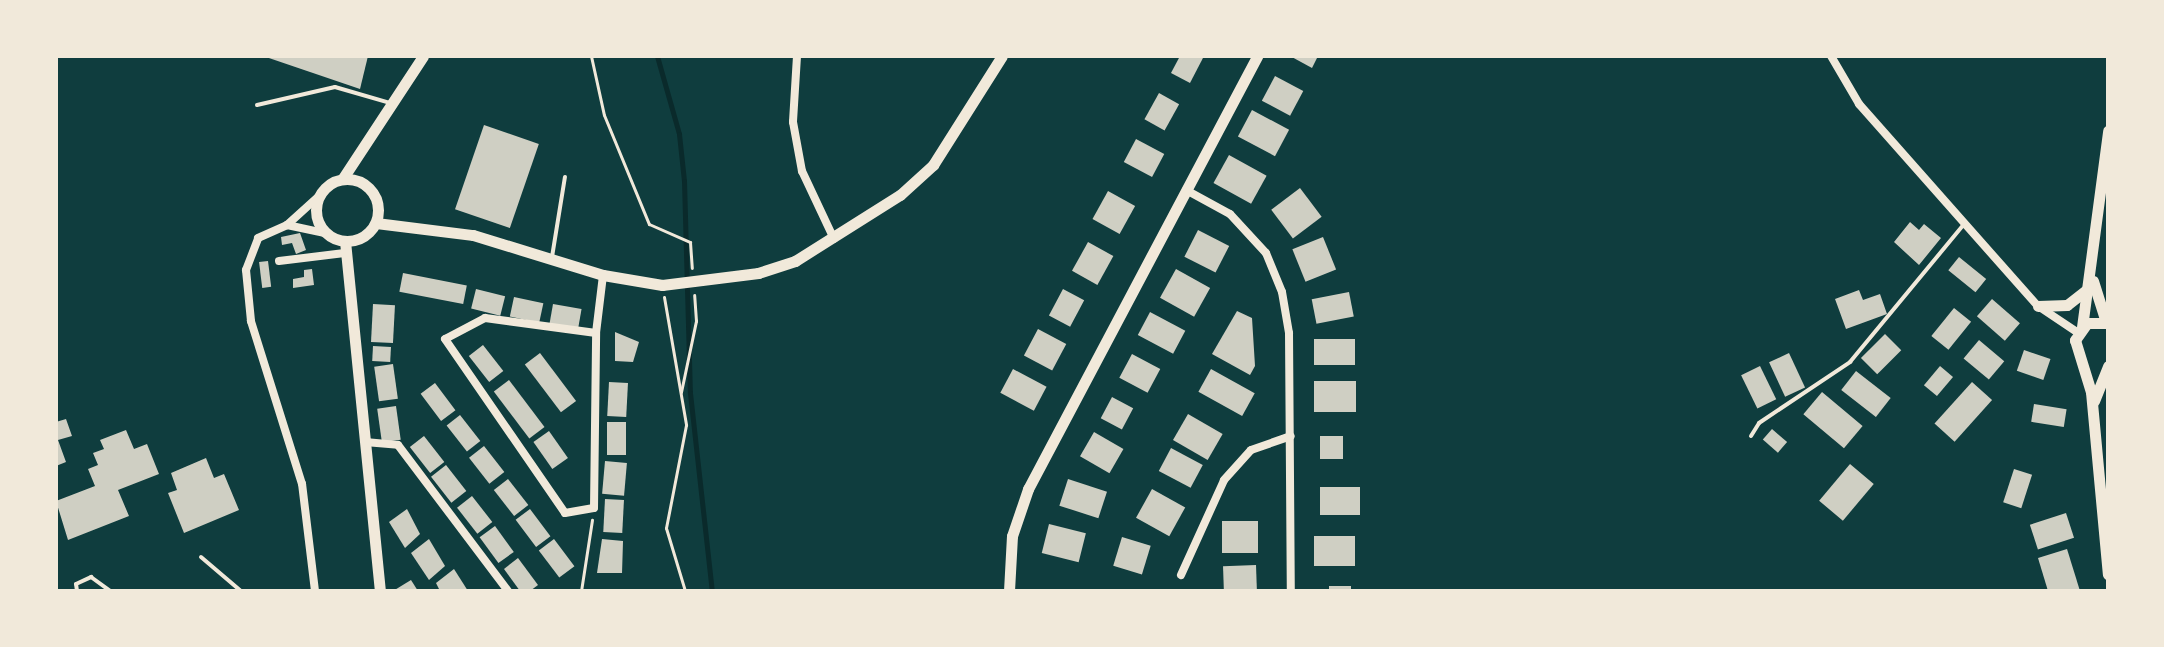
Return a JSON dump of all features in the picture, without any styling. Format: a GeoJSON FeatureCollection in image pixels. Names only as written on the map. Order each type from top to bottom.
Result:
{"type":"FeatureCollection","features":[{"type":"Feature","properties":{"kind":"street"},"geometry":{"type":"LineString","coordinates":[[315,591],[302,484],[245,296],[249,253],[258,238],[287,225],[343,178],[423,56]]}},
{"type":"Feature","properties":{"kind":"street"},"geometry":{"type":"LineString","coordinates":[[797,56],[793,122],[802,171],[834,239]]}},
{"type":"Feature","properties":{"kind":"street"},"geometry":{"type":"LineString","coordinates":[[376,223],[473,235],[603,275],[662,285],[758,273],[834,239],[900,195],[933,165],[1002,56]]}},
{"type":"Feature","properties":{"kind":"street"},"geometry":{"type":"LineString","coordinates":[[1009,591],[1012,536],[1028,489],[1257,56]]}},
{"type":"Feature","properties":{"kind":"street"},"geometry":{"type":"LineString","coordinates":[[1831,56],[1859,104],[2038,306],[2080,330],[2107,323],[2093,270]]}},
{"type":"Feature","properties":{"kind":"street"},"geometry":{"type":"LineString","coordinates":[[2108,131],[2093,270],[2075,347],[2082,360],[2093,409],[2108,574]]}},
{"type":"Feature","properties":{"kind":"street"},"geometry":{"type":"LineString","coordinates":[[279,261],[345,247],[363,237],[376,223],[378,204],[369,187],[343,178]]}},
{"type":"Feature","properties":{"kind":"street"},"geometry":{"type":"LineString","coordinates":[[1186,190],[1230,214],[1271,266],[1289,333],[1291,591]]}},
{"type":"Feature","properties":{"kind":"street"},"geometry":{"type":"LineString","coordinates":[[319,196],[316,216],[326,233],[345,247],[380,591]]}},
{"type":"Feature","properties":{"kind":"street"},"geometry":{"type":"LineString","coordinates":[[287,225],[326,233]]}},
{"type":"Feature","properties":{"kind":"street"},"geometry":{"type":"LineString","coordinates":[[596,333],[485,318],[445,339],[565,513],[594,508],[596,333],[603,275]]}},
{"type":"Feature","properties":{"kind":"street"},"geometry":{"type":"LineString","coordinates":[[2038,306],[2067,305],[2089,288]]}},
{"type":"Feature","properties":{"kind":"street"},"geometry":{"type":"LineString","coordinates":[[2082,360],[2096,366],[2108,365],[2093,409]]}},
{"type":"Feature","properties":{"kind":"street"},"geometry":{"type":"LineString","coordinates":[[1181,575],[1224,480],[1251,450],[1291,436]]}},
{"type":"Feature","properties":{"kind":"street"},"geometry":{"type":"LineString","coordinates":[[365,442],[398,445],[508,591]]}},
{"type":"Feature","properties":{"kind":"lane"},"geometry":{"type":"LineString","coordinates":[[257,105],[335,87],[393,104]]}},
{"type":"Feature","properties":{"kind":"lane"},"geometry":{"type":"LineString","coordinates":[[552,257],[565,177]]}},
{"type":"Feature","properties":{"kind":"lane"},"geometry":{"type":"LineString","coordinates":[[1751,436],[1759,423],[1850,362],[1966,222]]}},
{"type":"Feature","properties":{"kind":"lane"},"geometry":{"type":"LineString","coordinates":[[201,557],[241,591]]}},
{"type":"Feature","properties":{"kind":"lane"},"geometry":{"type":"LineString","coordinates":[[77,591],[76,584],[91,577],[110,591]]}},
{"type":"Feature","properties":{"kind":"path"},"geometry":{"type":"LineString","coordinates":[[591,56],[604,115],[649,224],[690,242],[692,268]]}},
{"type":"Feature","properties":{"kind":"path"},"geometry":{"type":"LineString","coordinates":[[662,285],[686,425],[666,528],[685,591]]}},
{"type":"Feature","properties":{"kind":"path"},"geometry":{"type":"LineString","coordinates":[[680,396],[696,321],[694,295]]}},
{"type":"Feature","properties":{"kind":"path"},"geometry":{"type":"LineString","coordinates":[[581,591],[594,508]]}},
{"type":"Feature","properties":{"kind":"building"},"geometry":{"type":"Polygon","coordinates":[[[263,56],[368,56],[360,89],[263,56]]]}},
{"type":"Feature","properties":{"kind":"building"},"geometry":{"type":"Polygon","coordinates":[[[1180,56],[1204,56],[1190,83],[1171,73],[1180,56]]]}},
{"type":"Feature","properties":{"kind":"building"},"geometry":{"type":"Polygon","coordinates":[[[1290,56],[1318,56],[1312,68],[1290,56]]]}},
{"type":"Feature","properties":{"kind":"building"},"geometry":{"type":"Polygon","coordinates":[[[1275,76],[1303,91],[1290,116],[1262,101],[1275,76]]]}},
{"type":"Feature","properties":{"kind":"building"},"geometry":{"type":"Polygon","coordinates":[[[1159,93],[1179,104],[1165,130],[1144,119],[1159,93]]]}},
{"type":"Feature","properties":{"kind":"building"},"geometry":{"type":"Polygon","coordinates":[[[1252,110],[1289,130],[1275,156],[1238,136],[1252,110]]]}},
{"type":"Feature","properties":{"kind":"building"},"geometry":{"type":"Polygon","coordinates":[[[484,125],[539,144],[510,228],[455,209],[484,125]]]}},
{"type":"Feature","properties":{"kind":"building"},"geometry":{"type":"Polygon","coordinates":[[[1136,139],[1164,154],[1152,177],[1124,162],[1136,139]]]}},
{"type":"Feature","properties":{"kind":"building"},"geometry":{"type":"Polygon","coordinates":[[[1229,155],[1267,176],[1251,204],[1213,183],[1229,155]]]}},
{"type":"Feature","properties":{"kind":"building"},"geometry":{"type":"Polygon","coordinates":[[[1300,188],[1322,217],[1293,238],[1271,210],[1300,188]]]}},
{"type":"Feature","properties":{"kind":"building"},"geometry":{"type":"Polygon","coordinates":[[[1108,191],[1135,206],[1120,234],[1092,219],[1108,191]]]}},
{"type":"Feature","properties":{"kind":"building"},"geometry":{"type":"Polygon","coordinates":[[[1910,222],[1919,230],[1924,224],[1941,238],[1919,265],[1894,242],[1910,222]]]}},
{"type":"Feature","properties":{"kind":"building"},"geometry":{"type":"Polygon","coordinates":[[[1198,230],[1229,246],[1216,273],[1184,257],[1198,230]]]}},
{"type":"Feature","properties":{"kind":"building"},"geometry":{"type":"Polygon","coordinates":[[[300,233],[306,250],[296,254],[292,243],[282,245],[281,237],[300,233]]]}},
{"type":"Feature","properties":{"kind":"building"},"geometry":{"type":"Polygon","coordinates":[[[1323,237],[1336,269],[1306,282],[1292,249],[1323,237]]]}},
{"type":"Feature","properties":{"kind":"building"},"geometry":{"type":"Polygon","coordinates":[[[1088,242],[1113,256],[1097,285],[1072,271],[1088,242]]]}},
{"type":"Feature","properties":{"kind":"building"},"geometry":{"type":"Polygon","coordinates":[[[1959,257],[1986,279],[1976,292],[1948,270],[1959,257]]]}},
{"type":"Feature","properties":{"kind":"building"},"geometry":{"type":"Polygon","coordinates":[[[268,261],[271,287],[262,288],[259,262],[268,261]]]}},
{"type":"Feature","properties":{"kind":"building"},"geometry":{"type":"Polygon","coordinates":[[[312,269],[314,285],[293,288],[293,279],[304,277],[304,270],[312,269]]]}},
{"type":"Feature","properties":{"kind":"building"},"geometry":{"type":"Polygon","coordinates":[[[1176,269],[1210,288],[1194,317],[1160,298],[1176,269]]]}},
{"type":"Feature","properties":{"kind":"building"},"geometry":{"type":"Polygon","coordinates":[[[403,273],[467,285],[463,304],[399,292],[403,273]]]}},
{"type":"Feature","properties":{"kind":"building"},"geometry":{"type":"Polygon","coordinates":[[[476,289],[505,296],[500,316],[471,308],[476,289]]]}},
{"type":"Feature","properties":{"kind":"building"},"geometry":{"type":"Polygon","coordinates":[[[1063,289],[1084,300],[1070,327],[1049,315],[1063,289]]]}},
{"type":"Feature","properties":{"kind":"building"},"geometry":{"type":"Polygon","coordinates":[[[1859,290],[1863,300],[1880,294],[1887,314],[1846,329],[1835,299],[1859,290]]]}},
{"type":"Feature","properties":{"kind":"building"},"geometry":{"type":"Polygon","coordinates":[[[1349,292],[1354,317],[1316,324],[1312,299],[1349,292]]]}},
{"type":"Feature","properties":{"kind":"building"},"geometry":{"type":"Polygon","coordinates":[[[514,297],[543,303],[539,323],[510,317],[514,297]]]}},
{"type":"Feature","properties":{"kind":"building"},"geometry":{"type":"Polygon","coordinates":[[[1992,299],[2020,323],[2005,341],[1977,316],[1992,299]]]}},
{"type":"Feature","properties":{"kind":"building"},"geometry":{"type":"Polygon","coordinates":[[[373,304],[395,305],[393,343],[371,342],[373,304]]]}},
{"type":"Feature","properties":{"kind":"building"},"geometry":{"type":"Polygon","coordinates":[[[553,304],[582,309],[578,329],[550,324],[553,304]]]}},
{"type":"Feature","properties":{"kind":"building"},"geometry":{"type":"Polygon","coordinates":[[[1954,308],[1971,322],[1948,350],[1931,336],[1954,308]]]}},
{"type":"Feature","properties":{"kind":"building"},"geometry":{"type":"Polygon","coordinates":[[[1237,311],[1252,318],[1255,366],[1250,375],[1212,354],[1237,311]]]}},
{"type":"Feature","properties":{"kind":"building"},"geometry":{"type":"Polygon","coordinates":[[[1150,312],[1185,331],[1173,354],[1138,335],[1150,312]]]}},
{"type":"Feature","properties":{"kind":"building"},"geometry":{"type":"Polygon","coordinates":[[[1038,329],[1066,344],[1052,371],[1024,355],[1038,329]]]}},
{"type":"Feature","properties":{"kind":"building"},"geometry":{"type":"Polygon","coordinates":[[[615,332],[639,342],[633,362],[615,361],[615,332]]]}},
{"type":"Feature","properties":{"kind":"building"},"geometry":{"type":"Polygon","coordinates":[[[1885,334],[1901,350],[1877,374],[1861,358],[1885,334]]]}},
{"type":"Feature","properties":{"kind":"building"},"geometry":{"type":"Polygon","coordinates":[[[1314,339],[1355,339],[1355,365],[1314,365],[1314,339]]]}},
{"type":"Feature","properties":{"kind":"building"},"geometry":{"type":"Polygon","coordinates":[[[1979,340],[2004,361],[1989,380],[1964,358],[1979,340]]]}},
{"type":"Feature","properties":{"kind":"building"},"geometry":{"type":"Polygon","coordinates":[[[483,345],[503,371],[489,382],[469,356],[483,345]]]}},
{"type":"Feature","properties":{"kind":"building"},"geometry":{"type":"Polygon","coordinates":[[[373,346],[391,347],[390,362],[372,361],[373,346]]]}},
{"type":"Feature","properties":{"kind":"building"},"geometry":{"type":"Polygon","coordinates":[[[2024,350],[2050,359],[2043,380],[2017,371],[2024,350]]]}},
{"type":"Feature","properties":{"kind":"building"},"geometry":{"type":"Polygon","coordinates":[[[540,353],[576,401],[561,412],[525,364],[540,353]]]}},
{"type":"Feature","properties":{"kind":"building"},"geometry":{"type":"Polygon","coordinates":[[[1789,353],[1805,387],[1785,397],[1769,362],[1789,353]]]}},
{"type":"Feature","properties":{"kind":"building"},"geometry":{"type":"Polygon","coordinates":[[[1132,354],[1160,369],[1148,393],[1119,378],[1132,354]]]}},
{"type":"Feature","properties":{"kind":"building"},"geometry":{"type":"Polygon","coordinates":[[[393,364],[398,399],[379,401],[374,367],[393,364]]]}},
{"type":"Feature","properties":{"kind":"building"},"geometry":{"type":"Polygon","coordinates":[[[1760,366],[1776,399],[1757,408],[1741,375],[1760,366]]]}},
{"type":"Feature","properties":{"kind":"building"},"geometry":{"type":"Polygon","coordinates":[[[1940,366],[1953,377],[1937,396],[1924,385],[1940,366]]]}},
{"type":"Feature","properties":{"kind":"building"},"geometry":{"type":"Polygon","coordinates":[[[1013,369],[1047,387],[1034,411],[1000,393],[1013,369]]]}},
{"type":"Feature","properties":{"kind":"building"},"geometry":{"type":"Polygon","coordinates":[[[1211,369],[1255,393],[1242,416],[1198,392],[1211,369]]]}},
{"type":"Feature","properties":{"kind":"building"},"geometry":{"type":"Polygon","coordinates":[[[1856,371],[1891,398],[1876,417],[1841,390],[1856,371]]]}},
{"type":"Feature","properties":{"kind":"building"},"geometry":{"type":"Polygon","coordinates":[[[509,380],[545,427],[529,439],[494,391],[509,380]]]}},
{"type":"Feature","properties":{"kind":"building"},"geometry":{"type":"Polygon","coordinates":[[[1314,381],[1356,381],[1356,412],[1314,412],[1314,381]]]}},
{"type":"Feature","properties":{"kind":"building"},"geometry":{"type":"Polygon","coordinates":[[[609,382],[628,383],[626,417],[607,416],[609,382]]]}},
{"type":"Feature","properties":{"kind":"building"},"geometry":{"type":"Polygon","coordinates":[[[1972,382],[1992,400],[1955,442],[1935,424],[1972,382]]]}},
{"type":"Feature","properties":{"kind":"building"},"geometry":{"type":"Polygon","coordinates":[[[435,383],[455,410],[441,421],[421,394],[435,383]]]}},
{"type":"Feature","properties":{"kind":"building"},"geometry":{"type":"Polygon","coordinates":[[[1822,392],[1863,426],[1844,448],[1803,414],[1822,392]]]}},
{"type":"Feature","properties":{"kind":"building"},"geometry":{"type":"Polygon","coordinates":[[[1112,397],[1133,408],[1122,429],[1101,418],[1112,397]]]}},
{"type":"Feature","properties":{"kind":"building"},"geometry":{"type":"Polygon","coordinates":[[[2034,404],[2067,409],[2064,427],[2031,422],[2034,404]]]}},
{"type":"Feature","properties":{"kind":"building"},"geometry":{"type":"Polygon","coordinates":[[[396,406],[401,440],[382,442],[377,409],[396,406]]]}},
{"type":"Feature","properties":{"kind":"building"},"geometry":{"type":"Polygon","coordinates":[[[1188,414],[1223,434],[1208,460],[1173,440],[1188,414]]]}},
{"type":"Feature","properties":{"kind":"building"},"geometry":{"type":"Polygon","coordinates":[[[460,415],[480,441],[467,451],[447,425],[460,415]]]}},
{"type":"Feature","properties":{"kind":"building"},"geometry":{"type":"Polygon","coordinates":[[[66,419],[72,436],[58,440],[66,462],[56,466],[56,422],[66,419]]]}},
{"type":"Feature","properties":{"kind":"building"},"geometry":{"type":"Polygon","coordinates":[[[607,422],[626,422],[626,455],[607,455],[607,422]]]}},
{"type":"Feature","properties":{"kind":"building"},"geometry":{"type":"Polygon","coordinates":[[[1772,429],[1787,442],[1778,453],[1763,440],[1772,429]]]}},
{"type":"Feature","properties":{"kind":"building"},"geometry":{"type":"Polygon","coordinates":[[[126,430],[134,449],[147,444],[159,474],[118,490],[129,516],[68,540],[56,501],[95,486],[88,469],[98,465],[93,453],[104,449],[100,440],[126,430]]]}},
{"type":"Feature","properties":{"kind":"building"},"geometry":{"type":"Polygon","coordinates":[[[549,431],[568,458],[552,469],[533,442],[549,431]]]}},
{"type":"Feature","properties":{"kind":"building"},"geometry":{"type":"Polygon","coordinates":[[[1094,432],[1123,449],[1109,473],[1080,456],[1094,432]]]}},
{"type":"Feature","properties":{"kind":"building"},"geometry":{"type":"Polygon","coordinates":[[[424,436],[444,462],[430,473],[410,447],[424,436]]]}},
{"type":"Feature","properties":{"kind":"building"},"geometry":{"type":"Polygon","coordinates":[[[1320,436],[1343,436],[1343,459],[1320,459],[1320,436]]]}},
{"type":"Feature","properties":{"kind":"building"},"geometry":{"type":"Polygon","coordinates":[[[484,446],[504,472],[489,484],[469,458],[484,446]]]}},
{"type":"Feature","properties":{"kind":"building"},"geometry":{"type":"Polygon","coordinates":[[[1171,448],[1203,465],[1191,488],[1159,471],[1171,448]]]}},
{"type":"Feature","properties":{"kind":"building"},"geometry":{"type":"Polygon","coordinates":[[[206,458],[214,478],[224,474],[239,510],[184,533],[168,493],[177,490],[171,473],[206,458]]]}},
{"type":"Feature","properties":{"kind":"building"},"geometry":{"type":"Polygon","coordinates":[[[605,461],[627,463],[624,496],[602,494],[605,461]]]}},
{"type":"Feature","properties":{"kind":"building"},"geometry":{"type":"Polygon","coordinates":[[[1850,464],[1874,484],[1843,521],[1819,501],[1850,464]]]}},
{"type":"Feature","properties":{"kind":"building"},"geometry":{"type":"Polygon","coordinates":[[[446,465],[466,491],[451,503],[431,477],[446,465]]]}},
{"type":"Feature","properties":{"kind":"building"},"geometry":{"type":"Polygon","coordinates":[[[2014,469],[2032,475],[2021,508],[2003,502],[2014,469]]]}},
{"type":"Feature","properties":{"kind":"building"},"geometry":{"type":"Polygon","coordinates":[[[508,479],[528,505],[514,516],[494,490],[508,479]]]}},
{"type":"Feature","properties":{"kind":"building"},"geometry":{"type":"Polygon","coordinates":[[[1068,479],[1107,492],[1098,518],[1059,506],[1068,479]]]}},
{"type":"Feature","properties":{"kind":"building"},"geometry":{"type":"Polygon","coordinates":[[[1320,487],[1360,487],[1360,515],[1320,515],[1320,487]]]}},
{"type":"Feature","properties":{"kind":"building"},"geometry":{"type":"Polygon","coordinates":[[[1152,489],[1185,507],[1169,536],[1136,518],[1152,489]]]}},
{"type":"Feature","properties":{"kind":"building"},"geometry":{"type":"Polygon","coordinates":[[[472,496],[492,522],[477,534],[457,508],[472,496]]]}},
{"type":"Feature","properties":{"kind":"building"},"geometry":{"type":"Polygon","coordinates":[[[605,499],[624,500],[622,533],[603,532],[605,499]]]}},
{"type":"Feature","properties":{"kind":"building"},"geometry":{"type":"Polygon","coordinates":[[[407,509],[420,534],[405,548],[389,522],[407,509]]]}},
{"type":"Feature","properties":{"kind":"building"},"geometry":{"type":"Polygon","coordinates":[[[530,509],[550,536],[536,547],[516,520],[530,509]]]}},
{"type":"Feature","properties":{"kind":"building"},"geometry":{"type":"Polygon","coordinates":[[[2066,513],[2074,538],[2038,549],[2030,525],[2066,513]]]}},
{"type":"Feature","properties":{"kind":"building"},"geometry":{"type":"Polygon","coordinates":[[[1222,521],[1258,521],[1258,553],[1222,553],[1222,521]]]}},
{"type":"Feature","properties":{"kind":"building"},"geometry":{"type":"Polygon","coordinates":[[[1049,524],[1086,533],[1079,562],[1042,553],[1049,524]]]}},
{"type":"Feature","properties":{"kind":"building"},"geometry":{"type":"Polygon","coordinates":[[[495,526],[514,552],[498,563],[480,537],[495,526]]]}},
{"type":"Feature","properties":{"kind":"building"},"geometry":{"type":"Polygon","coordinates":[[[1314,536],[1355,536],[1355,566],[1314,566],[1314,536]]]}},
{"type":"Feature","properties":{"kind":"building"},"geometry":{"type":"Polygon","coordinates":[[[1122,537],[1151,546],[1142,574],[1113,566],[1122,537]]]}},
{"type":"Feature","properties":{"kind":"building"},"geometry":{"type":"Polygon","coordinates":[[[429,539],[445,566],[429,580],[411,553],[429,539]]]}},
{"type":"Feature","properties":{"kind":"building"},"geometry":{"type":"Polygon","coordinates":[[[554,539],[574,566],[559,578],[539,550],[554,539]]]}},
{"type":"Feature","properties":{"kind":"building"},"geometry":{"type":"Polygon","coordinates":[[[602,539],[623,541],[622,573],[597,573],[602,539]]]}},
{"type":"Feature","properties":{"kind":"building"},"geometry":{"type":"Polygon","coordinates":[[[2067,549],[2080,591],[2048,591],[2038,558],[2067,549]]]}},
{"type":"Feature","properties":{"kind":"building"},"geometry":{"type":"Polygon","coordinates":[[[518,558],[538,585],[530,591],[520,591],[504,569],[518,558]]]}},
{"type":"Feature","properties":{"kind":"building"},"geometry":{"type":"Polygon","coordinates":[[[1256,565],[1257,591],[1224,591],[1223,566],[1256,565]]]}},
{"type":"Feature","properties":{"kind":"building"},"geometry":{"type":"Polygon","coordinates":[[[454,569],[468,591],[440,591],[436,583],[454,569]]]}},
{"type":"Feature","properties":{"kind":"building"},"geometry":{"type":"Polygon","coordinates":[[[411,580],[418,591],[393,591],[411,580]]]}},
{"type":"Feature","properties":{"kind":"building"},"geometry":{"type":"Polygon","coordinates":[[[1329,586],[1351,586],[1351,591],[1329,591],[1329,586]]]}},
{"type":"Feature","properties":{"kind":"waterway"},"geometry":{"type":"LineString","coordinates":[[657,56],[679,134],[684,181],[690,393],[712,591]]}}]}
